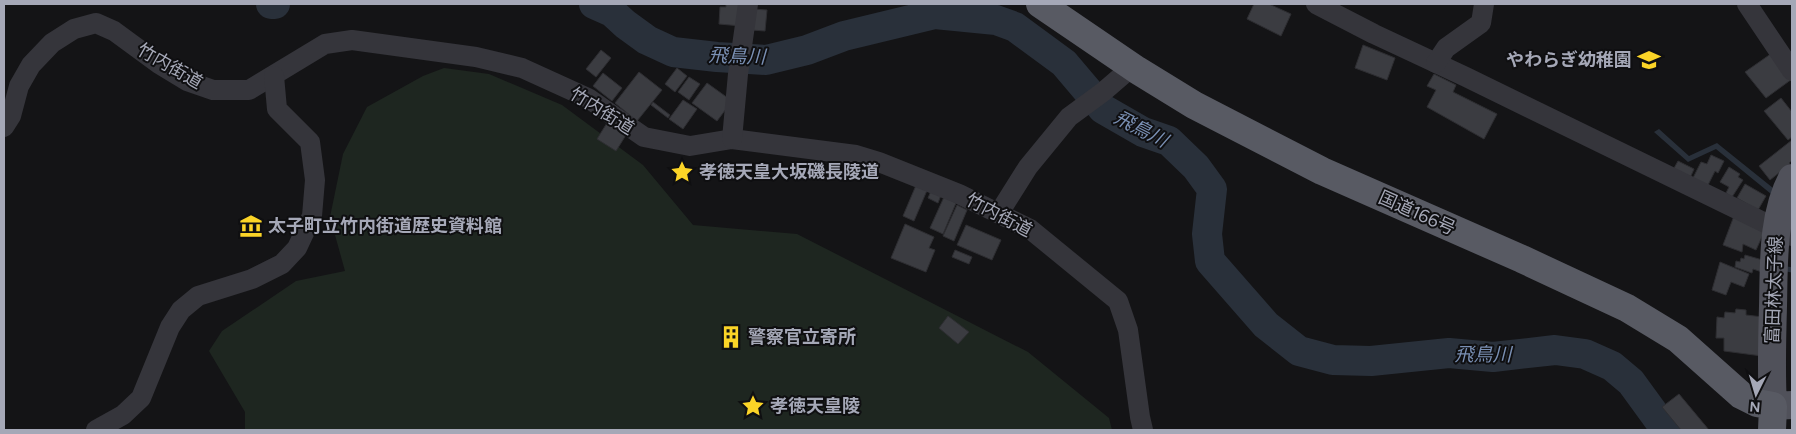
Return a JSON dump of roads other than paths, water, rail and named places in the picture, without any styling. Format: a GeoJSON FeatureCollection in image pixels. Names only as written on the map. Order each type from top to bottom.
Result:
{"type":"FeatureCollection","features":[{"type":"Feature","properties":{"kind":"highway","name":"国道166号"},"geometry":{"type":"LineString","coordinates":[[1040,4],[1132,67],[1194,105],[1322,171],[1522,259],[1627,308],[1678,339],[1741,394],[1779,414]]}},
{"type":"Feature","properties":{"kind":"main road","name":"富田林太子線"},"geometry":{"type":"LineString","coordinates":[[1779,414],[1771,372],[1773,304],[1784,232],[1785,192],[1792,178]]}},
{"type":"Feature","properties":{"kind":"street"},"geometry":{"type":"LineString","coordinates":[[732,139],[738,74],[748,4]]}},
{"type":"Feature","properties":{"kind":"street"},"geometry":{"type":"LineString","coordinates":[[1316,4],[1374,34],[1784,232]]}},
{"type":"Feature","properties":{"kind":"street"},"geometry":{"type":"LineString","coordinates":[[1436,63],[1446,48],[1481,23],[1484,4]]}},
{"type":"Feature","properties":{"kind":"street"},"geometry":{"type":"LineString","coordinates":[[1746,4],[1792,71]]}},
{"type":"Feature","properties":{"kind":"street","name":"竹内街道"},"geometry":{"type":"LineString","coordinates":[[4,127],[11,116],[19,86],[31,65],[52,43],[74,29],[96,23],[114,31],[159,64],[180,76],[213,90],[249,90],[325,44],[352,40],[476,57],[522,68],[588,98],[644,137],[690,146],[732,139],[856,155],[959,194],[1030,230],[1118,302],[1128,330],[1143,430]]}},
{"type":"Feature","properties":{"kind":"street"},"geometry":{"type":"LineString","coordinates":[[999,213],[1028,167],[1069,117],[1103,92],[1132,67]]}},
{"type":"Feature","properties":{"kind":"street"},"geometry":{"type":"LineString","coordinates":[[96,430],[123,415],[141,398],[170,327],[181,310],[198,296],[252,279],[282,264],[297,248],[312,216],[315,180],[310,142],[277,109],[274,76]]}},
{"type":"Feature","properties":{"kind":"waterway","name":"飛鳥川"},"geometry":{"type":"LineString","coordinates":[[594,4],[612,12],[647,40],[673,52],[766,60],[807,50],[844,36],[935,14],[996,20],[1015,27],[1064,63],[1103,109],[1143,132],[1169,141],[1196,167],[1212,189],[1207,234],[1210,261],[1266,325],[1299,351],[1333,360],[1371,361],[1449,353],[1493,357],[1555,350],[1585,354],[1612,366],[1631,382],[1666,430]]}},
{"type":"Feature","properties":{"kind":"waterway"},"geometry":{"type":"LineString","coordinates":[[1787,269],[1792,270]]}},
{"type":"Feature","properties":{"kind":"place","name":"やわらぎ幼稚園"},"geometry":{"type":"Point","coordinates":[1649,60]}},
{"type":"Feature","properties":{"kind":"place","name":"孝徳天皇大坂磯長陵道"},"geometry":{"type":"Point","coordinates":[682,172]}},
{"type":"Feature","properties":{"kind":"place","name":"太子町立竹内街道歴史資料館"},"geometry":{"type":"Point","coordinates":[251,226]}},
{"type":"Feature","properties":{"kind":"place","name":"警察官立寄所"},"geometry":{"type":"Point","coordinates":[731,337]}},
{"type":"Feature","properties":{"kind":"place","name":"孝徳天皇陵"},"geometry":{"type":"Point","coordinates":[753,406]}}]}
